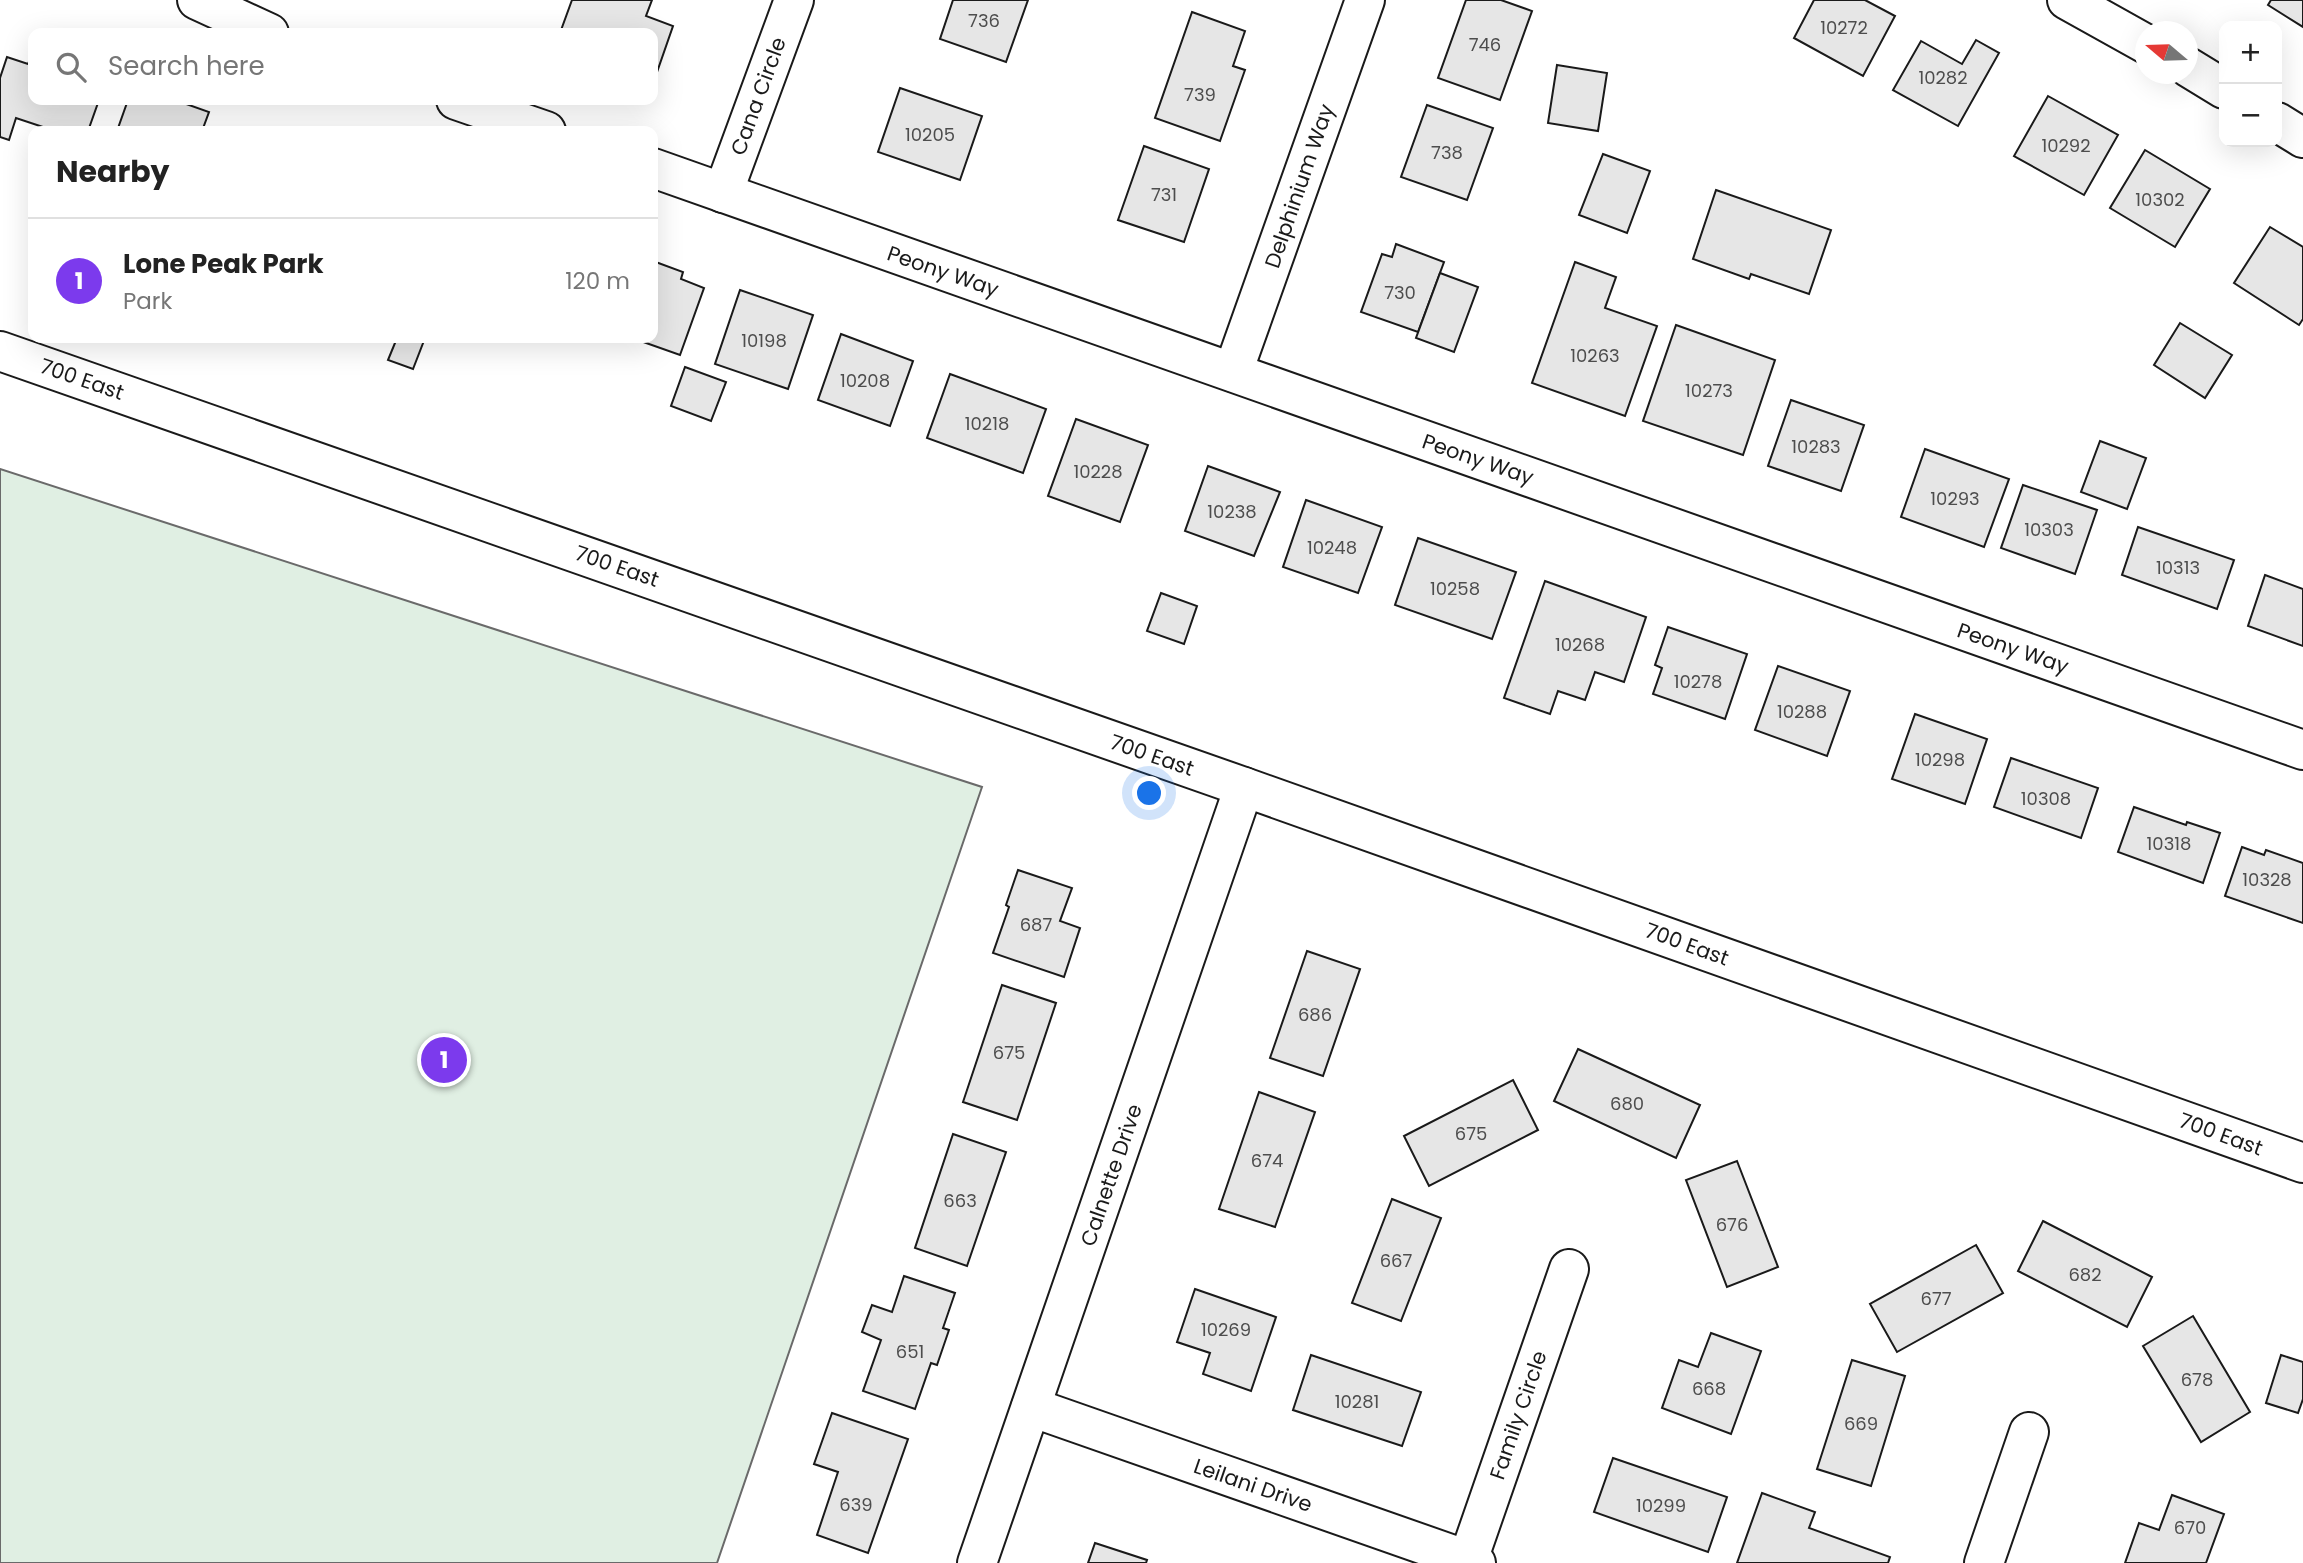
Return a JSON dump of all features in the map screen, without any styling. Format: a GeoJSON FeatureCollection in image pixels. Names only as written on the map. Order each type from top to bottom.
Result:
{"type":"FeatureCollection","features":[{"type":"Feature","properties":{"kind":"street","name":"Cana Circle"},"geometry":{"type":"LineString","coordinates":[[723,193],[794,0]]}},
{"type":"Feature","properties":{"kind":"street","name":"Delphinium Way"},"geometry":{"type":"LineString","coordinates":[[1233,372],[1364,0]]}},
{"type":"Feature","properties":{"kind":"street"},"geometry":{"type":"LineString","coordinates":[[2067,0],[2135,38]]}},
{"type":"Feature","properties":{"kind":"street"},"geometry":{"type":"LineString","coordinates":[[215,4],[260,28]]}},
{"type":"Feature","properties":{"kind":"street"},"geometry":{"type":"LineString","coordinates":[[2198,73],[2219,86]]}},
{"type":"Feature","properties":{"kind":"street"},"geometry":{"type":"LineString","coordinates":[[471,105],[531,126]]}},
{"type":"Feature","properties":{"kind":"street"},"geometry":{"type":"LineString","coordinates":[[2282,125],[2303,138]]}},
{"type":"Feature","properties":{"kind":"street","name":"Peony Way"},"geometry":{"type":"LineString","coordinates":[[658,171],[2303,750]]}},
{"type":"Feature","properties":{"kind":"street","name":"700 East"},"geometry":{"type":"LineString","coordinates":[[0,351],[1244,787],[2303,1163]]}},
{"type":"Feature","properties":{"kind":"street","name":"Calnette Drive"},"geometry":{"type":"LineString","coordinates":[[977,1563],[1244,787]]}},
{"type":"Feature","properties":{"kind":"street","name":"Family Circle"},"geometry":{"type":"LineString","coordinates":[[1472,1562],[1569,1269]]}},
{"type":"Feature","properties":{"kind":"street","name":"Leilani Drive"},"geometry":{"type":"LineString","coordinates":[[1031,1407],[1472,1562]]}},
{"type":"Feature","properties":{"kind":"street"},"geometry":{"type":"LineString","coordinates":[[1984,1563],[2029,1433]]}},
{"type":"Feature","properties":{"kind":"green space"},"geometry":{"type":"Polygon","coordinates":[[[0,469],[982,787],[717,1563],[0,1563],[0,469]]]}},
{"type":"Feature","properties":{"kind":"building"},"geometry":{"type":"Polygon","coordinates":[[[572,0],[652,0],[646,16],[673,26],[658,69],[658,28],[562,28],[572,0]]]}},
{"type":"Feature","properties":{"kind":"building"},"geometry":{"type":"Polygon","coordinates":[[[953,0],[1028,0],[1006,62],[940,39],[953,0]]]}},
{"type":"Feature","properties":{"kind":"building"},"geometry":{"type":"Polygon","coordinates":[[[1466,0],[1501,0],[1532,11],[1500,100],[1438,78],[1466,0]]]}},
{"type":"Feature","properties":{"kind":"building"},"geometry":{"type":"Polygon","coordinates":[[[1814,0],[1865,0],[1895,16],[1863,76],[1794,38],[1814,0]]]}},
{"type":"Feature","properties":{"kind":"building"},"geometry":{"type":"Polygon","coordinates":[[[2271,0],[2303,0],[2303,27],[2268,5],[2271,0]]]}},
{"type":"Feature","properties":{"kind":"building"},"geometry":{"type":"Polygon","coordinates":[[[1192,12],[1245,31],[1233,66],[1245,70],[1220,141],[1155,118],[1192,12]]]}},
{"type":"Feature","properties":{"kind":"building"},"geometry":{"type":"Polygon","coordinates":[[[1976,40],[1999,53],[1958,126],[1893,90],[1921,41],[1962,64],[1976,40]]]}},
{"type":"Feature","properties":{"kind":"building"},"geometry":{"type":"Polygon","coordinates":[[[7,57],[28,64],[28,105],[97,105],[90,126],[40,126],[16,118],[9,140],[0,137],[0,78],[7,57]]]}},
{"type":"Feature","properties":{"kind":"building"},"geometry":{"type":"Polygon","coordinates":[[[1557,65],[1607,73],[1598,131],[1548,123],[1557,65]]]}},
{"type":"Feature","properties":{"kind":"building"},"geometry":{"type":"Polygon","coordinates":[[[900,88],[982,116],[960,180],[878,152],[900,88]]]}},
{"type":"Feature","properties":{"kind":"building"},"geometry":{"type":"Polygon","coordinates":[[[2048,96],[2118,135],[2084,195],[2014,156],[2048,96]]]}},
{"type":"Feature","properties":{"kind":"building"},"geometry":{"type":"Polygon","coordinates":[[[126,105],[189,105],[209,112],[204,126],[119,126],[126,105]]]}},
{"type":"Feature","properties":{"kind":"building"},"geometry":{"type":"Polygon","coordinates":[[[1427,105],[1493,128],[1467,200],[1401,177],[1427,105]]]}},
{"type":"Feature","properties":{"kind":"building"},"geometry":{"type":"Polygon","coordinates":[[[1144,146],[1209,169],[1184,242],[1118,220],[1144,146]]]}},
{"type":"Feature","properties":{"kind":"building"},"geometry":{"type":"Polygon","coordinates":[[[2145,150],[2210,189],[2175,247],[2110,208],[2145,150]]]}},
{"type":"Feature","properties":{"kind":"building"},"geometry":{"type":"Polygon","coordinates":[[[1603,154],[1650,171],[1627,233],[1579,215],[1603,154]]]}},
{"type":"Feature","properties":{"kind":"building"},"geometry":{"type":"Polygon","coordinates":[[[1716,190],[1831,230],[1809,294],[1751,274],[1749,279],[1693,259],[1716,190]]]}},
{"type":"Feature","properties":{"kind":"building"},"geometry":{"type":"Polygon","coordinates":[[[2270,227],[2303,247],[2303,319],[2299,325],[2234,283],[2270,227]]]}},
{"type":"Feature","properties":{"kind":"building"},"geometry":{"type":"Polygon","coordinates":[[[1396,244],[1444,262],[1418,332],[1361,312],[1382,254],[1392,257],[1396,244]]]}},
{"type":"Feature","properties":{"kind":"building"},"geometry":{"type":"Polygon","coordinates":[[[1575,262],[1616,277],[1605,308],[1657,326],[1625,416],[1532,383],[1575,262]]]}},
{"type":"Feature","properties":{"kind":"building"},"geometry":{"type":"Polygon","coordinates":[[[658,263],[683,272],[681,279],[704,288],[680,355],[646,343],[658,343],[658,263]]]}},
{"type":"Feature","properties":{"kind":"building"},"geometry":{"type":"Polygon","coordinates":[[[1440,273],[1478,287],[1454,352],[1416,338],[1440,273]]]}},
{"type":"Feature","properties":{"kind":"building"},"geometry":{"type":"Polygon","coordinates":[[[740,290],[813,315],[788,389],[715,364],[740,290]]]}},
{"type":"Feature","properties":{"kind":"building"},"geometry":{"type":"Polygon","coordinates":[[[2180,323],[2232,355],[2205,398],[2154,365],[2180,323]]]}},
{"type":"Feature","properties":{"kind":"building"},"geometry":{"type":"Polygon","coordinates":[[[1676,325],[1775,360],[1743,455],[1643,421],[1676,325]]]}},
{"type":"Feature","properties":{"kind":"building"},"geometry":{"type":"Polygon","coordinates":[[[841,334],[913,361],[890,426],[818,400],[841,334]]]}},
{"type":"Feature","properties":{"kind":"building"},"geometry":{"type":"Polygon","coordinates":[[[395,343],[423,343],[413,369],[388,360],[395,343]]]}},
{"type":"Feature","properties":{"kind":"building"},"geometry":{"type":"Polygon","coordinates":[[[685,367],[726,382],[711,421],[671,406],[685,367]]]}},
{"type":"Feature","properties":{"kind":"building"},"geometry":{"type":"Polygon","coordinates":[[[950,374],[1046,409],[1023,473],[927,438],[950,374]]]}},
{"type":"Feature","properties":{"kind":"building"},"geometry":{"type":"Polygon","coordinates":[[[1791,400],[1864,425],[1841,491],[1768,466],[1791,400]]]}},
{"type":"Feature","properties":{"kind":"building"},"geometry":{"type":"Polygon","coordinates":[[[1076,419],[1148,445],[1120,522],[1048,496],[1076,419]]]}},
{"type":"Feature","properties":{"kind":"building"},"geometry":{"type":"Polygon","coordinates":[[[2100,441],[2146,458],[2127,509],[2081,492],[2100,441]]]}},
{"type":"Feature","properties":{"kind":"building"},"geometry":{"type":"Polygon","coordinates":[[[1925,449],[2009,479],[1984,547],[1901,517],[1925,449]]]}},
{"type":"Feature","properties":{"kind":"building"},"geometry":{"type":"Polygon","coordinates":[[[1208,466],[1280,492],[1254,556],[1185,531],[1208,466]]]}},
{"type":"Feature","properties":{"kind":"building"},"geometry":{"type":"Polygon","coordinates":[[[2023,485],[2097,510],[2075,574],[2001,548],[2023,485]]]}},
{"type":"Feature","properties":{"kind":"building"},"geometry":{"type":"Polygon","coordinates":[[[1306,500],[1382,527],[1358,593],[1283,567],[1306,500]]]}},
{"type":"Feature","properties":{"kind":"building"},"geometry":{"type":"Polygon","coordinates":[[[2138,527],[2234,560],[2217,609],[2122,575],[2138,527]]]}},
{"type":"Feature","properties":{"kind":"building"},"geometry":{"type":"Polygon","coordinates":[[[1418,538],[1516,572],[1492,639],[1395,605],[1418,538]]]}},
{"type":"Feature","properties":{"kind":"building"},"geometry":{"type":"Polygon","coordinates":[[[2265,575],[2303,589],[2303,646],[2248,626],[2265,575]]]}},
{"type":"Feature","properties":{"kind":"building"},"geometry":{"type":"Polygon","coordinates":[[[1545,581],[1646,617],[1624,682],[1595,672],[1585,700],[1558,691],[1550,714],[1504,698],[1545,581]]]}},
{"type":"Feature","properties":{"kind":"building"},"geometry":{"type":"Polygon","coordinates":[[[1161,593],[1197,606],[1184,644],[1147,631],[1161,593]]]}},
{"type":"Feature","properties":{"kind":"building"},"geometry":{"type":"Polygon","coordinates":[[[1668,627],[1747,654],[1725,719],[1653,694],[1662,668],[1655,665],[1668,627]]]}},
{"type":"Feature","properties":{"kind":"building"},"geometry":{"type":"Polygon","coordinates":[[[1778,666],[1850,691],[1827,756],[1755,730],[1778,666]]]}},
{"type":"Feature","properties":{"kind":"building"},"geometry":{"type":"Polygon","coordinates":[[[1915,714],[1987,739],[1965,804],[1892,779],[1915,714]]]}},
{"type":"Feature","properties":{"kind":"building"},"geometry":{"type":"Polygon","coordinates":[[[2011,758],[2098,788],[2081,838],[1994,807],[2011,758]]]}},
{"type":"Feature","properties":{"kind":"building"},"geometry":{"type":"Polygon","coordinates":[[[2134,807],[2186,825],[2187,822],[2220,833],[2203,883],[2118,852],[2134,807]]]}},
{"type":"Feature","properties":{"kind":"building"},"geometry":{"type":"Polygon","coordinates":[[[2242,847],[2264,855],[2266,850],[2303,863],[2303,923],[2225,896],[2242,847]]]}},
{"type":"Feature","properties":{"kind":"building"},"geometry":{"type":"Polygon","coordinates":[[[1018,870],[1072,888],[1060,921],[1080,928],[1064,977],[993,953],[1018,870]]]}},
{"type":"Feature","properties":{"kind":"building"},"geometry":{"type":"Polygon","coordinates":[[[1307,951],[1360,969],[1323,1076],[1270,1058],[1307,951]]]}},
{"type":"Feature","properties":{"kind":"building"},"geometry":{"type":"Polygon","coordinates":[[[1002,985],[1056,1003],[1017,1120],[963,1102],[1002,985]]]}},
{"type":"Feature","properties":{"kind":"building"},"geometry":{"type":"Polygon","coordinates":[[[1578,1049],[1700,1105],[1676,1158],[1554,1101],[1578,1049]]]}},
{"type":"Feature","properties":{"kind":"building"},"geometry":{"type":"Polygon","coordinates":[[[1513,1080],[1538,1130],[1429,1186],[1404,1136],[1513,1080]]]}},
{"type":"Feature","properties":{"kind":"building"},"geometry":{"type":"Polygon","coordinates":[[[1259,1092],[1315,1112],[1275,1227],[1219,1209],[1259,1092]]]}},
{"type":"Feature","properties":{"kind":"building"},"geometry":{"type":"Polygon","coordinates":[[[953,1134],[1006,1152],[967,1266],[915,1248],[953,1134]]]}},
{"type":"Feature","properties":{"kind":"building"},"geometry":{"type":"Polygon","coordinates":[[[1737,1161],[1778,1267],[1727,1287],[1686,1180],[1737,1161]]]}},
{"type":"Feature","properties":{"kind":"building"},"geometry":{"type":"Polygon","coordinates":[[[1392,1199],[1441,1218],[1401,1321],[1352,1303],[1392,1199]]]}},
{"type":"Feature","properties":{"kind":"building"},"geometry":{"type":"Polygon","coordinates":[[[2043,1221],[2152,1277],[2127,1327],[2018,1271],[2043,1221]]]}},
{"type":"Feature","properties":{"kind":"building"},"geometry":{"type":"Polygon","coordinates":[[[1976,1245],[2003,1293],[1897,1352],[1870,1304],[1976,1245]]]}},
{"type":"Feature","properties":{"kind":"building"},"geometry":{"type":"Polygon","coordinates":[[[904,1276],[955,1293],[943,1328],[949,1330],[937,1365],[931,1363],[915,1409],[863,1391],[881,1340],[862,1332],[872,1305],[892,1312],[904,1276]]]}},
{"type":"Feature","properties":{"kind":"building"},"geometry":{"type":"Polygon","coordinates":[[[1195,1289],[1276,1317],[1251,1391],[1203,1374],[1210,1353],[1177,1342],[1195,1289]]]}},
{"type":"Feature","properties":{"kind":"building"},"geometry":{"type":"Polygon","coordinates":[[[2193,1316],[2250,1412],[2201,1442],[2143,1346],[2193,1316]]]}},
{"type":"Feature","properties":{"kind":"building"},"geometry":{"type":"Polygon","coordinates":[[[1711,1333],[1761,1351],[1731,1434],[1662,1408],[1679,1360],[1698,1367],[1711,1333]]]}},
{"type":"Feature","properties":{"kind":"building"},"geometry":{"type":"Polygon","coordinates":[[[1311,1355],[1421,1392],[1402,1446],[1293,1410],[1311,1355]]]}},
{"type":"Feature","properties":{"kind":"building"},"geometry":{"type":"Polygon","coordinates":[[[2281,1355],[2303,1362],[2303,1399],[2298,1413],[2266,1403],[2281,1355]]]}},
{"type":"Feature","properties":{"kind":"building"},"geometry":{"type":"Polygon","coordinates":[[[1852,1360],[1905,1376],[1871,1486],[1817,1469],[1852,1360]]]}},
{"type":"Feature","properties":{"kind":"building"},"geometry":{"type":"Polygon","coordinates":[[[832,1413],[908,1439],[868,1553],[817,1535],[838,1472],[814,1464],[832,1413]]]}},
{"type":"Feature","properties":{"kind":"building"},"geometry":{"type":"Polygon","coordinates":[[[1613,1458],[1727,1497],[1708,1552],[1594,1512],[1613,1458]]]}},
{"type":"Feature","properties":{"kind":"building"},"geometry":{"type":"Polygon","coordinates":[[[1762,1493],[1815,1512],[1809,1528],[1890,1557],[1888,1563],[1737,1563],[1762,1493]]]}},
{"type":"Feature","properties":{"kind":"building"},"geometry":{"type":"Polygon","coordinates":[[[2172,1495],[2224,1514],[2206,1563],[2125,1563],[2139,1523],[2159,1530],[2172,1495]]]}},
{"type":"Feature","properties":{"kind":"building"},"geometry":{"type":"Polygon","coordinates":[[[1095,1543],[1147,1560],[1146,1563],[1088,1563],[1095,1543]]]}},
{"type":"Feature","properties":{"kind":"place","name":"Lone Peak Park"},"geometry":{"type":"Point","coordinates":[444,1060]}}]}
